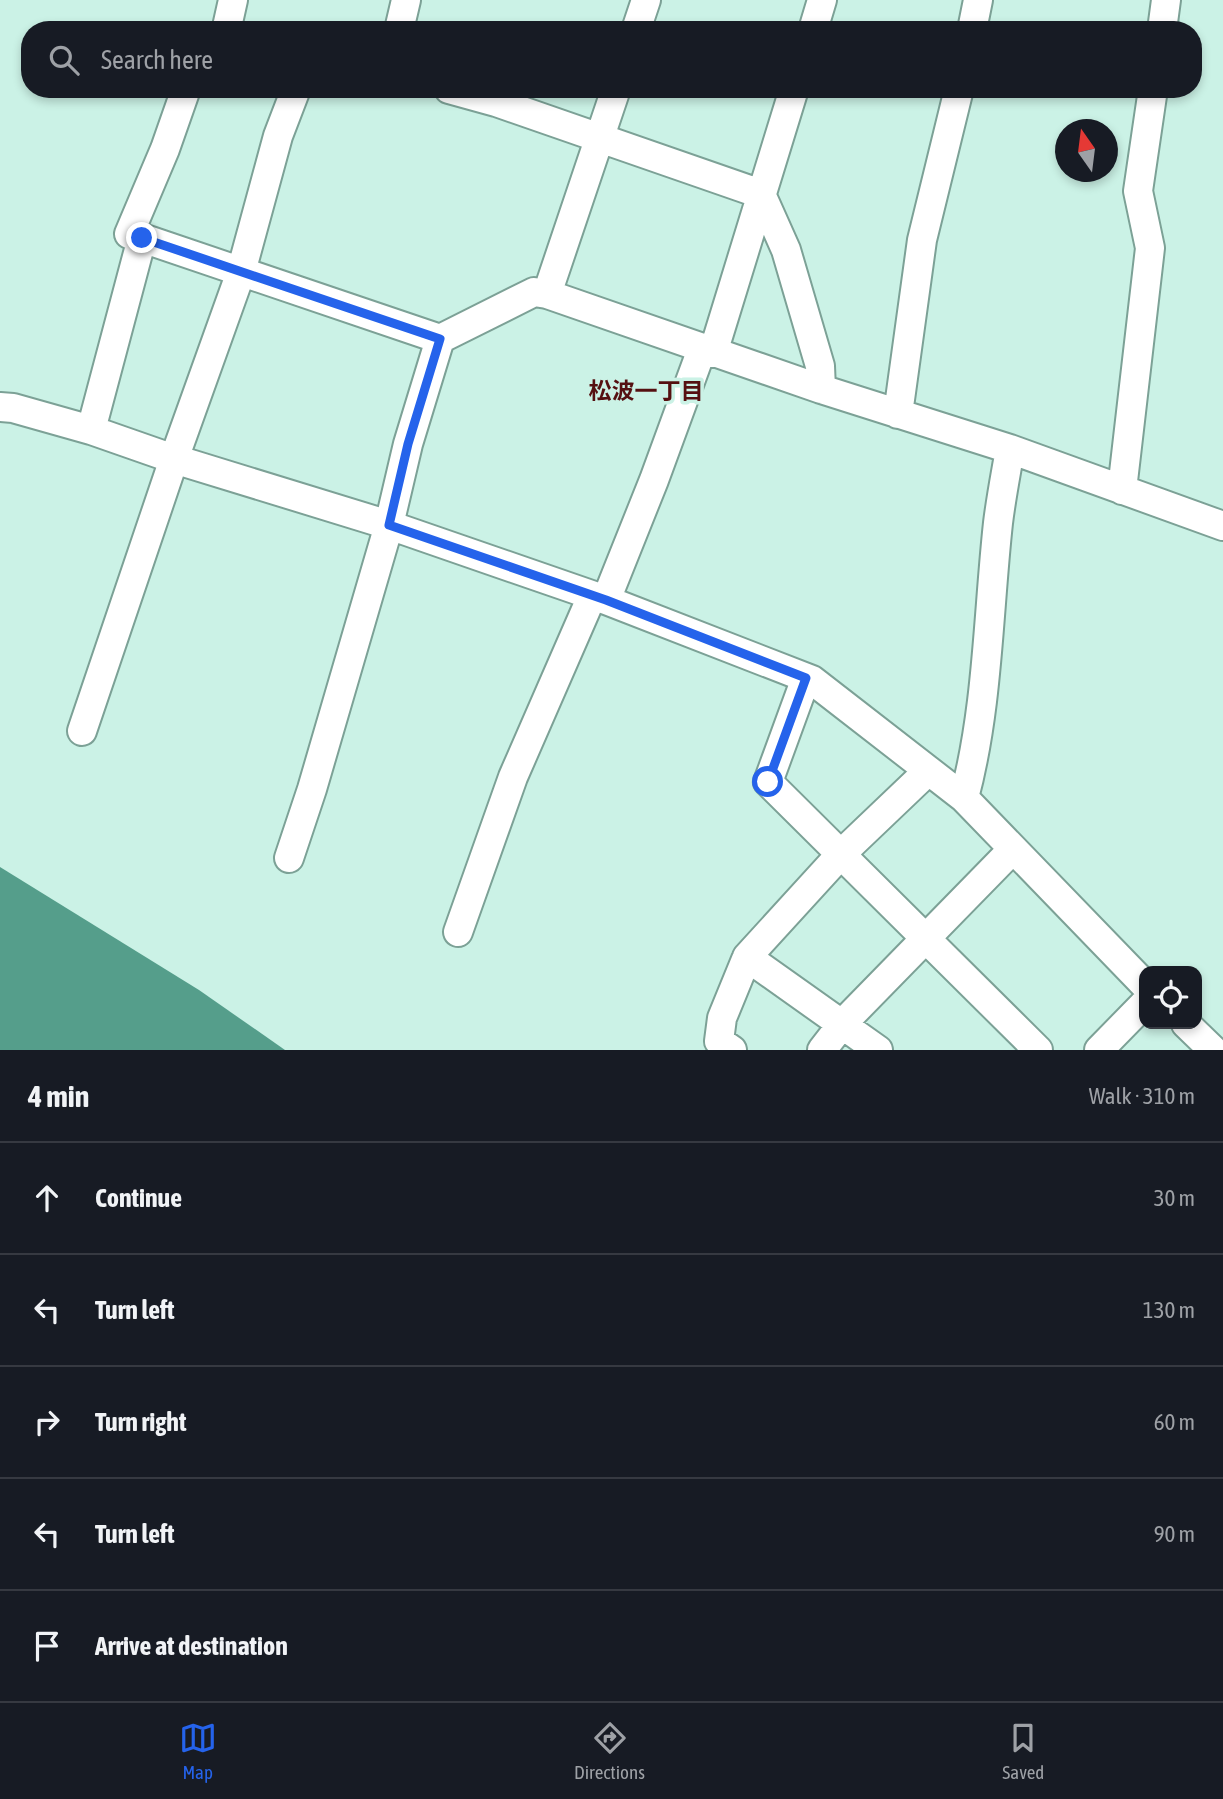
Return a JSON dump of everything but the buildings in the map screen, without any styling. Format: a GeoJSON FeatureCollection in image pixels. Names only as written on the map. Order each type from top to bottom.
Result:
{"type":"FeatureCollection","features":[{"type":"Feature","properties":{"kind":"street"},"geometry":{"type":"LineString","coordinates":[[230,21],[233,0]]}},
{"type":"Feature","properties":{"kind":"street"},"geometry":{"type":"LineString","coordinates":[[401,21],[406,0]]}},
{"type":"Feature","properties":{"kind":"street"},"geometry":{"type":"LineString","coordinates":[[639,21],[646,0]]}},
{"type":"Feature","properties":{"kind":"street"},"geometry":{"type":"LineString","coordinates":[[816,21],[822,0]]}},
{"type":"Feature","properties":{"kind":"street"},"geometry":{"type":"LineString","coordinates":[[974,21],[978,0]]}},
{"type":"Feature","properties":{"kind":"street"},"geometry":{"type":"LineString","coordinates":[[1162,21],[1166,0]]}},
{"type":"Feature","properties":{"kind":"street"},"geometry":{"type":"LineString","coordinates":[[183,98],[165,149],[129,234],[440,339],[534,292],[547,294],[707,351],[1010,449],[1223,526]]}},
{"type":"Feature","properties":{"kind":"street"},"geometry":{"type":"LineString","coordinates":[[82,732],[174,459],[241,272],[278,136],[293,98]]}},
{"type":"Feature","properties":{"kind":"street"},"geometry":{"type":"LineString","coordinates":[[482,98],[761,194],[786,250],[820,366],[821,389]]}},
{"type":"Feature","properties":{"kind":"street"},"geometry":{"type":"LineString","coordinates":[[547,294],[614,98]]}},
{"type":"Feature","properties":{"kind":"street"},"geometry":{"type":"LineString","coordinates":[[458,932],[513,777],[654,480],[707,351],[791,98]]}},
{"type":"Feature","properties":{"kind":"street"},"geometry":{"type":"LineString","coordinates":[[898,414],[922,240],[958,98]]}},
{"type":"Feature","properties":{"kind":"street"},"geometry":{"type":"LineString","coordinates":[[1122,490],[1150,248],[1138,191],[1152,98]]}},
{"type":"Feature","properties":{"kind":"street"},"geometry":{"type":"LineString","coordinates":[[91,430],[142,238]]}},
{"type":"Feature","properties":{"kind":"street"},"geometry":{"type":"LineString","coordinates":[[289,858],[312,789],[389,525],[408,444],[440,339]]}},
{"type":"Feature","properties":{"kind":"street"},"geometry":{"type":"LineString","coordinates":[[0,407],[13,408],[91,430],[174,459],[389,525],[599,598],[806,678],[849,707],[964,798],[1139,979]]}},
{"type":"Feature","properties":{"kind":"street"},"geometry":{"type":"LineString","coordinates":[[964,798],[973,763],[986,667],[998,521],[1010,449]]}},
{"type":"Feature","properties":{"kind":"street"},"geometry":{"type":"LineString","coordinates":[[806,678],[768,782],[1038,1050]]}},
{"type":"Feature","properties":{"kind":"street"},"geometry":{"type":"LineString","coordinates":[[732,1050],[719,1041],[722,1018],[747,957],[841,854],[928,771]]}},
{"type":"Feature","properties":{"kind":"street"},"geometry":{"type":"LineString","coordinates":[[822,1050],[843,1023],[925,936],[1013,849]]}},
{"type":"Feature","properties":{"kind":"street"},"geometry":{"type":"LineString","coordinates":[[747,957],[878,1050]]}},
{"type":"Feature","properties":{"kind":"street"},"geometry":{"type":"LineString","coordinates":[[1099,1050],[1139,1009]]}},
{"type":"Feature","properties":{"kind":"street"},"geometry":{"type":"LineString","coordinates":[[1191,1029],[1213,1050]]}},
{"type":"Feature","properties":{"kind":"shaded area"},"geometry":{"type":"Polygon","coordinates":[[[0,867],[199,990],[285,1050],[0,1050],[0,867]]]}},
{"type":"Feature","properties":{"kind":"district","name":"松波一丁目"},"geometry":{"type":"Point","coordinates":[646,391]}},
{"type":"Feature","properties":{"kind":"route"},"geometry":{"type":"LineString","coordinates":[[142,238],[440,339],[408,444],[389,525],[606,600],[806,678],[768,782]]}}]}
